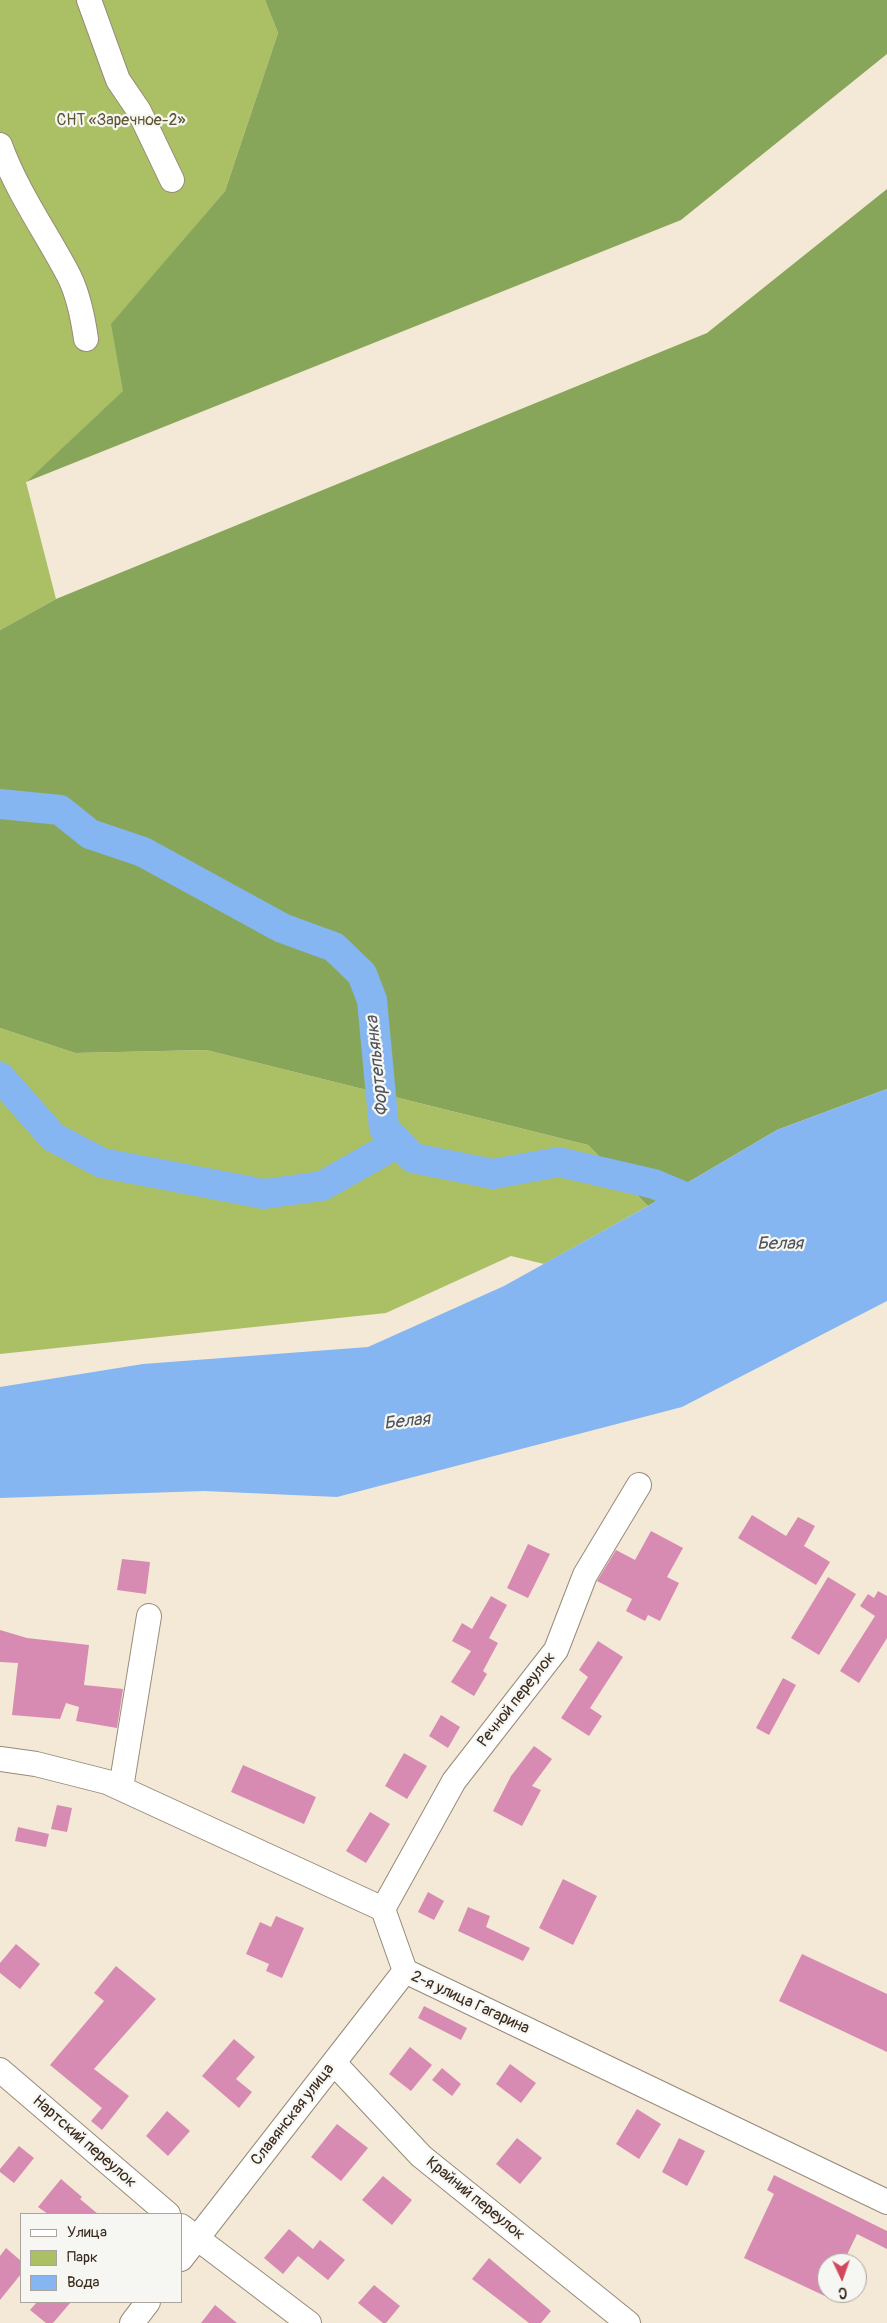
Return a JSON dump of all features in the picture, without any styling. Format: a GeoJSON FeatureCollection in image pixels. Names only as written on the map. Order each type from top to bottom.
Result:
{"type":"FeatureCollection","features":[{"type":"Feature","properties":{"kind":"street"},"geometry":{"type":"LineString","coordinates":[[89,0],[118,80],[139,111],[172,180]]}},
{"type":"Feature","properties":{"kind":"street"},"geometry":{"type":"LineString","coordinates":[[0,145],[9,169],[70,277],[83,319],[86,339]]}},
{"type":"Feature","properties":{"kind":"street","name":"Речной переулок"},"geometry":{"type":"LineString","coordinates":[[383,1909],[454,1782],[556,1650],[585,1575],[639,1486]]}},
{"type":"Feature","properties":{"kind":"street"},"geometry":{"type":"LineString","coordinates":[[121,1788],[149,1616]]}},
{"type":"Feature","properties":{"kind":"street"},"geometry":{"type":"LineString","coordinates":[[0,1759],[36,1764],[106,1782],[383,1909]]}},
{"type":"Feature","properties":{"kind":"street","name":"2-я улица Гагарина"},"geometry":{"type":"LineString","coordinates":[[383,1909],[405,1972],[887,2202]]}},
{"type":"Feature","properties":{"kind":"street","name":"Славянская улица"},"geometry":{"type":"LineString","coordinates":[[182,2256],[189,2233],[334,2063],[405,1972]]}},
{"type":"Feature","properties":{"kind":"street","name":"Крайний переулок"},"geometry":{"type":"LineString","coordinates":[[334,2063],[421,2156],[628,2323]]}},
{"type":"Feature","properties":{"kind":"street","name":"Нартский переулок"},"geometry":{"type":"LineString","coordinates":[[0,2070],[167,2213]]}},
{"type":"Feature","properties":{"kind":"street"},"geometry":{"type":"LineString","coordinates":[[189,2233],[309,2323]]}},
{"type":"Feature","properties":{"kind":"street"},"geometry":{"type":"LineString","coordinates":[[132,2323],[147,2303]]}},
{"type":"Feature","properties":{"kind":"green space","name":"СНТ «Заречное-2»"},"geometry":{"type":"Polygon","coordinates":[[[0,0],[265,0],[278,33],[225,191],[112,324],[124,391],[26,482],[56,599],[0,630],[0,0]]]}},
{"type":"Feature","properties":{"kind":"green space"},"geometry":{"type":"Polygon","coordinates":[[[265,0],[887,0],[887,54],[681,220],[26,482],[123,391],[111,324],[225,191],[278,33],[265,0]]]}},
{"type":"Feature","properties":{"kind":"green space"},"geometry":{"type":"Polygon","coordinates":[[[887,189],[887,1089],[777,1130],[648,1206],[588,1145],[206,1050],[75,1053],[0,1028],[0,630],[56,599],[707,333],[887,189]]]}},
{"type":"Feature","properties":{"kind":"green space"},"geometry":{"type":"Polygon","coordinates":[[[0,1028],[75,1053],[206,1050],[588,1145],[648,1206],[544,1264],[511,1256],[386,1313],[0,1354],[0,1028]]]}},
{"type":"Feature","properties":{"kind":"water","name":"Белая"},"geometry":{"type":"Polygon","coordinates":[[[887,1089],[887,1301],[682,1407],[337,1497],[204,1491],[0,1498],[0,1387],[143,1364],[368,1347],[504,1286],[648,1206],[777,1130],[887,1089]]]}},
{"type":"Feature","properties":{"kind":"building"},"geometry":{"type":"Polygon","coordinates":[[[752,1515],[786,1536],[798,1517],[815,1526],[804,1546],[830,1562],[816,1585],[738,1538],[752,1515]]]}},
{"type":"Feature","properties":{"kind":"building"},"geometry":{"type":"Polygon","coordinates":[[[651,1531],[683,1548],[667,1577],[679,1583],[660,1621],[648,1615],[645,1621],[626,1611],[632,1599],[597,1581],[616,1550],[635,1560],[651,1531]]]}},
{"type":"Feature","properties":{"kind":"building"},"geometry":{"type":"Polygon","coordinates":[[[528,1544],[550,1554],[528,1598],[507,1588],[528,1544]]]}},
{"type":"Feature","properties":{"kind":"building"},"geometry":{"type":"Polygon","coordinates":[[[122,1559],[150,1562],[146,1594],[117,1590],[122,1559]]]}},
{"type":"Feature","properties":{"kind":"building"},"geometry":{"type":"Polygon","coordinates":[[[828,1577],[856,1594],[819,1655],[791,1638],[828,1577]]]}},
{"type":"Feature","properties":{"kind":"building"},"geometry":{"type":"Polygon","coordinates":[[[878,1591],[887,1596],[887,1638],[859,1683],[840,1671],[875,1616],[860,1606],[868,1594],[874,1598],[878,1591]]]}},
{"type":"Feature","properties":{"kind":"building"},"geometry":{"type":"Polygon","coordinates":[[[491,1596],[507,1605],[489,1638],[498,1643],[483,1671],[487,1674],[474,1696],[451,1682],[471,1651],[452,1641],[462,1623],[472,1629],[491,1596]]]}},
{"type":"Feature","properties":{"kind":"building"},"geometry":{"type":"Polygon","coordinates":[[[0,1630],[27,1638],[89,1645],[84,1685],[123,1689],[117,1728],[76,1721],[79,1707],[66,1703],[60,1719],[12,1715],[18,1663],[0,1662],[0,1630]]]}},
{"type":"Feature","properties":{"kind":"building"},"geometry":{"type":"Polygon","coordinates":[[[598,1641],[623,1657],[590,1708],[602,1716],[589,1736],[561,1718],[588,1677],[579,1670],[598,1641]]]}},
{"type":"Feature","properties":{"kind":"building"},"geometry":{"type":"Polygon","coordinates":[[[783,1678],[796,1685],[769,1735],[756,1728],[783,1678]]]}},
{"type":"Feature","properties":{"kind":"building"},"geometry":{"type":"Polygon","coordinates":[[[441,1715],[460,1727],[448,1748],[429,1736],[441,1715]]]}},
{"type":"Feature","properties":{"kind":"building"},"geometry":{"type":"Polygon","coordinates":[[[534,1746],[552,1759],[532,1786],[541,1790],[522,1826],[493,1811],[511,1776],[534,1746]]]}},
{"type":"Feature","properties":{"kind":"building"},"geometry":{"type":"Polygon","coordinates":[[[404,1753],[427,1766],[407,1799],[385,1786],[404,1753]]]}},
{"type":"Feature","properties":{"kind":"building"},"geometry":{"type":"Polygon","coordinates":[[[243,1765],[316,1797],[304,1824],[231,1792],[243,1765]]]}},
{"type":"Feature","properties":{"kind":"building"},"geometry":{"type":"Polygon","coordinates":[[[57,1805],[72,1808],[67,1832],[51,1829],[57,1805]]]}},
{"type":"Feature","properties":{"kind":"building"},"geometry":{"type":"Polygon","coordinates":[[[370,1812],[390,1824],[366,1863],[346,1851],[370,1812]]]}},
{"type":"Feature","properties":{"kind":"building"},"geometry":{"type":"Polygon","coordinates":[[[18,1827],[49,1834],[46,1847],[15,1841],[18,1827]]]}},
{"type":"Feature","properties":{"kind":"building"},"geometry":{"type":"Polygon","coordinates":[[[563,1879],[597,1896],[573,1945],[539,1928],[563,1879]]]}},
{"type":"Feature","properties":{"kind":"building"},"geometry":{"type":"Polygon","coordinates":[[[428,1892],[444,1901],[434,1920],[418,1912],[428,1892]]]}},
{"type":"Feature","properties":{"kind":"building"},"geometry":{"type":"Polygon","coordinates":[[[468,1907],[490,1916],[486,1927],[530,1948],[523,1961],[458,1931],[468,1907]]]}},
{"type":"Feature","properties":{"kind":"building"},"geometry":{"type":"Polygon","coordinates":[[[276,1916],[304,1928],[282,1978],[266,1971],[269,1964],[246,1954],[260,1922],[271,1927],[276,1916]]]}},
{"type":"Feature","properties":{"kind":"building"},"geometry":{"type":"Polygon","coordinates":[[[16,1944],[40,1964],[20,1989],[0,1973],[0,1963],[16,1944]]]}},
{"type":"Feature","properties":{"kind":"building"},"geometry":{"type":"Polygon","coordinates":[[[802,1954],[887,1994],[887,2052],[779,2001],[802,1954]]]}},
{"type":"Feature","properties":{"kind":"building"},"geometry":{"type":"Polygon","coordinates":[[[116,1966],[156,1999],[94,2069],[129,2096],[102,2130],[91,2121],[102,2108],[50,2065],[104,2001],[94,1993],[116,1966]]]}},
{"type":"Feature","properties":{"kind":"building"},"geometry":{"type":"Polygon","coordinates":[[[424,2006],[467,2028],[461,2040],[418,2018],[424,2006]]]}},
{"type":"Feature","properties":{"kind":"building"},"geometry":{"type":"Polygon","coordinates":[[[234,2039],[255,2057],[236,2079],[252,2092],[239,2108],[202,2076],[234,2039]]]}},
{"type":"Feature","properties":{"kind":"building"},"geometry":{"type":"Polygon","coordinates":[[[410,2047],[432,2065],[411,2091],[389,2074],[410,2047]]]}},
{"type":"Feature","properties":{"kind":"building"},"geometry":{"type":"Polygon","coordinates":[[[510,2064],[536,2083],[521,2103],[496,2084],[510,2064]]]}},
{"type":"Feature","properties":{"kind":"building"},"geometry":{"type":"Polygon","coordinates":[[[442,2068],[461,2084],[452,2096],[432,2080],[442,2068]]]}},
{"type":"Feature","properties":{"kind":"building"},"geometry":{"type":"Polygon","coordinates":[[[637,2109],[661,2124],[639,2159],[616,2144],[637,2109]]]}},
{"type":"Feature","properties":{"kind":"building"},"geometry":{"type":"Polygon","coordinates":[[[167,2111],[190,2131],[168,2156],[146,2136],[167,2111]]]}},
{"type":"Feature","properties":{"kind":"building"},"geometry":{"type":"Polygon","coordinates":[[[337,2124],[368,2148],[341,2181],[311,2157],[337,2124]]]}},
{"type":"Feature","properties":{"kind":"building"},"geometry":{"type":"Polygon","coordinates":[[[517,2138],[542,2158],[520,2184],[496,2164],[517,2138]]]}},
{"type":"Feature","properties":{"kind":"building"},"geometry":{"type":"Polygon","coordinates":[[[679,2138],[705,2151],[687,2186],[662,2172],[679,2138]]]}},
{"type":"Feature","properties":{"kind":"building"},"geometry":{"type":"Polygon","coordinates":[[[19,2146],[34,2158],[14,2183],[0,2172],[0,2169],[19,2146]]]}},
{"type":"Feature","properties":{"kind":"building"},"geometry":{"type":"Polygon","coordinates":[[[774,2175],[887,2231],[887,2249],[857,2234],[848,2253],[817,2253],[817,2292],[744,2258],[774,2194],[767,2190],[774,2175]]]}},
{"type":"Feature","properties":{"kind":"building"},"geometry":{"type":"Polygon","coordinates":[[[383,2176],[412,2200],[392,2225],[362,2200],[383,2176]]]}},
{"type":"Feature","properties":{"kind":"building"},"geometry":{"type":"Polygon","coordinates":[[[61,2179],[97,2213],[47,2213],[38,2207],[61,2179]]]}},
{"type":"Feature","properties":{"kind":"building"},"geometry":{"type":"Polygon","coordinates":[[[289,2229],[313,2249],[320,2240],[345,2260],[328,2280],[298,2256],[283,2274],[264,2258],[289,2229]]]}},
{"type":"Feature","properties":{"kind":"building"},"geometry":{"type":"Polygon","coordinates":[[[6,2248],[20,2260],[20,2275],[0,2300],[0,2256],[6,2248]]]}},
{"type":"Feature","properties":{"kind":"building"},"geometry":{"type":"Polygon","coordinates":[[[489,2258],[551,2311],[541,2323],[529,2323],[472,2279],[489,2258]]]}},
{"type":"Feature","properties":{"kind":"building"},"geometry":{"type":"Polygon","coordinates":[[[374,2285],[400,2306],[386,2323],[383,2323],[358,2303],[374,2285]]]}},
{"type":"Feature","properties":{"kind":"building"},"geometry":{"type":"Polygon","coordinates":[[[36,2303],[70,2303],[53,2323],[46,2323],[30,2310],[36,2303]]]}},
{"type":"Feature","properties":{"kind":"building"},"geometry":{"type":"Polygon","coordinates":[[[215,2305],[237,2323],[201,2323],[215,2305]]]}},
{"type":"Feature","properties":{"kind":"waterway","name":"Фортепьянка"},"geometry":{"type":"LineString","coordinates":[[0,804],[60,810],[90,834],[143,852],[282,928],[334,947],[362,974],[372,1000],[384,1128],[413,1158],[493,1174],[559,1162],[654,1184],[709,1207]]}},
{"type":"Feature","properties":{"kind":"waterway"},"geometry":{"type":"LineString","coordinates":[[0,1077],[53,1137],[102,1163],[264,1194],[322,1186],[398,1143]]}}]}
